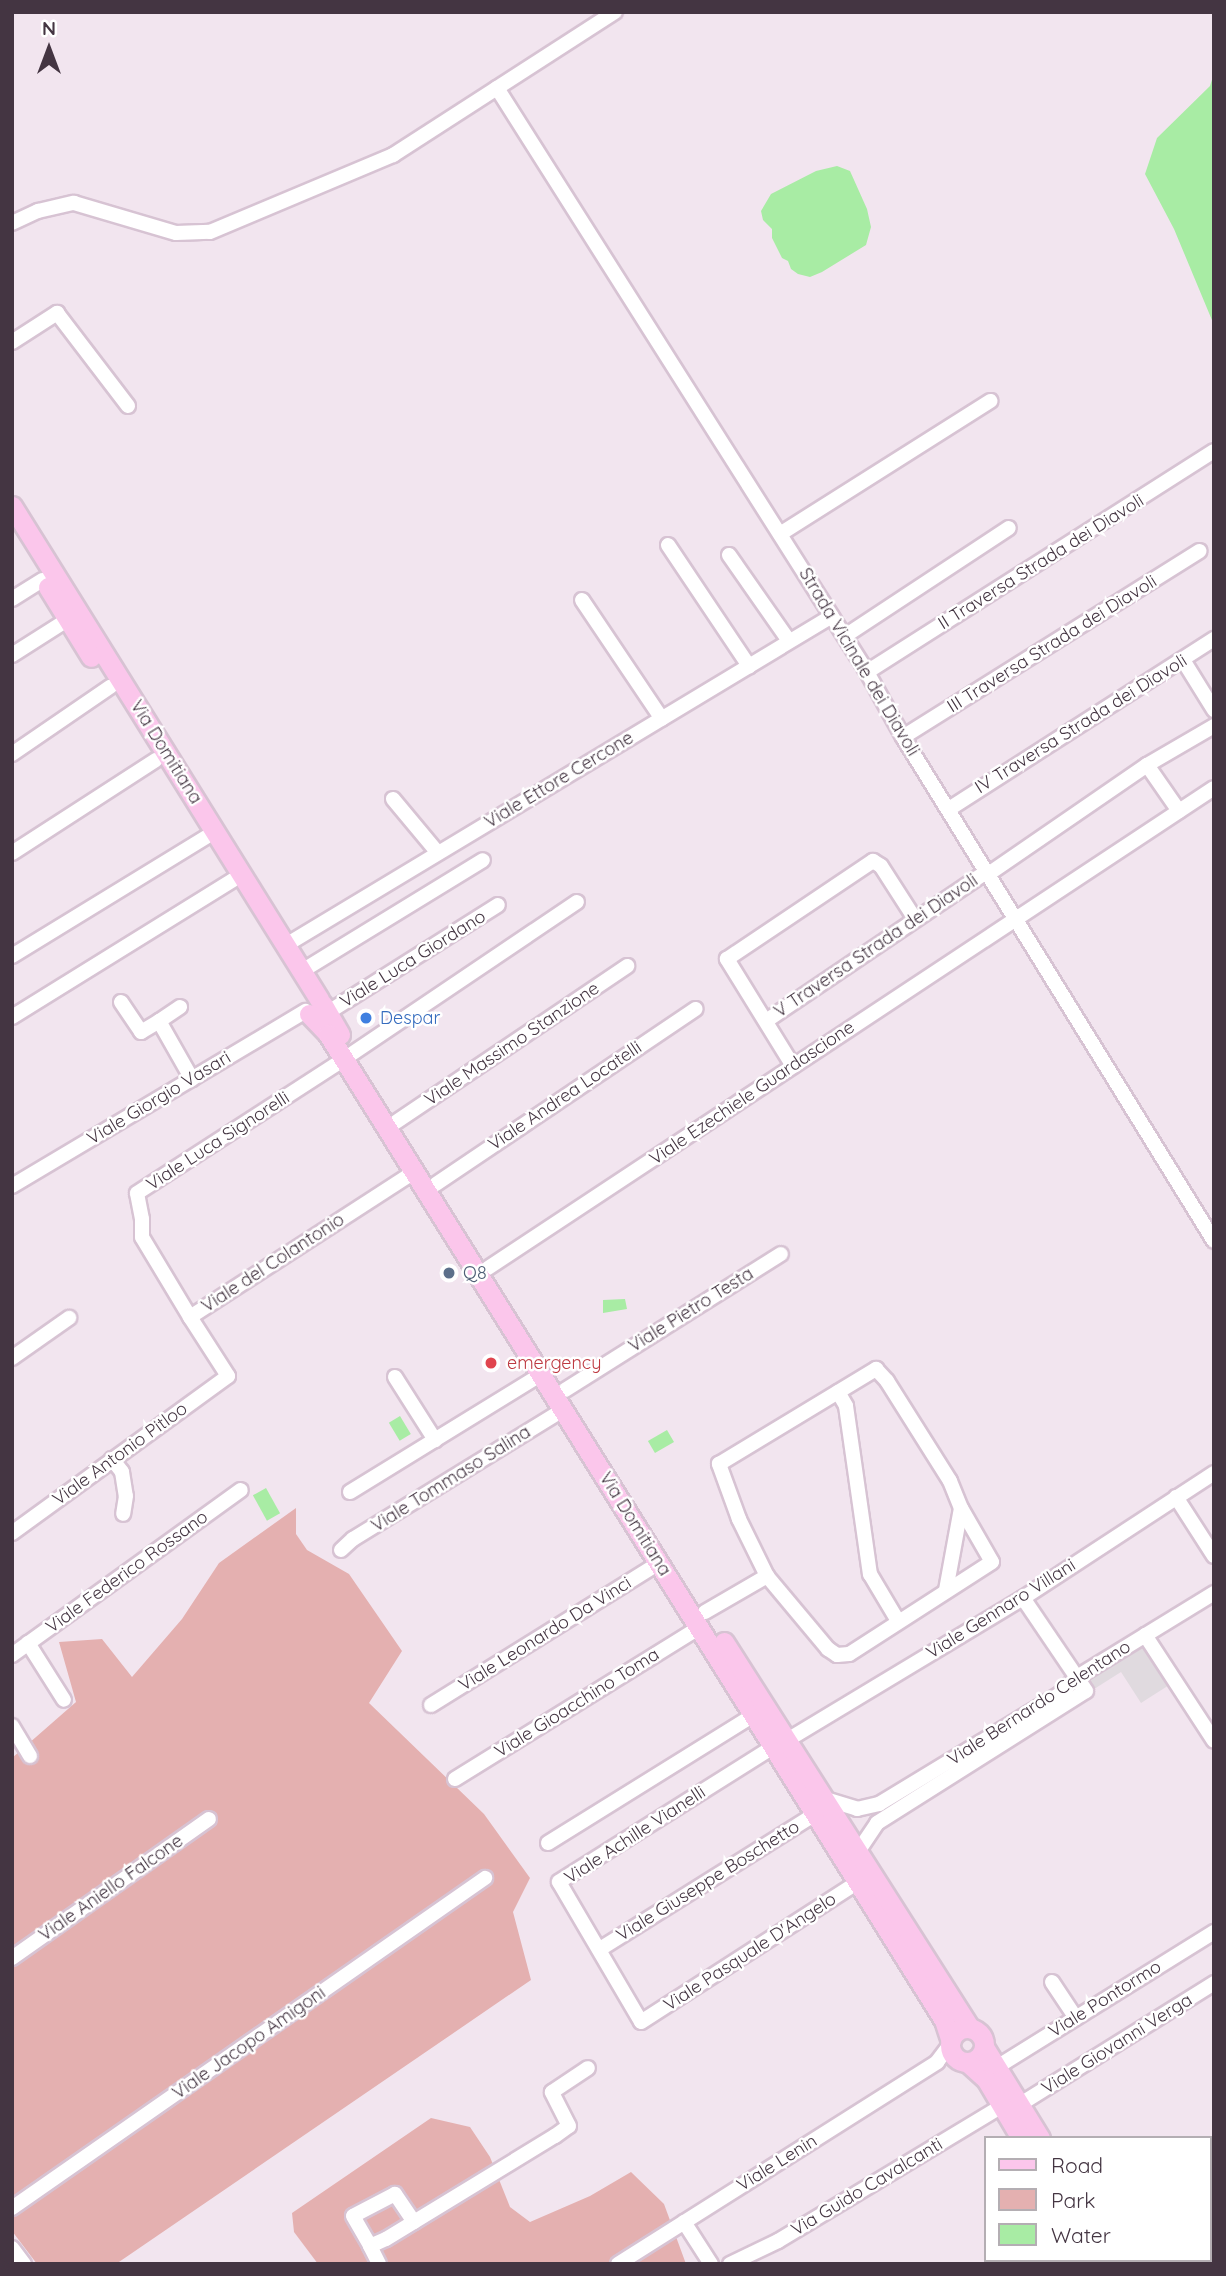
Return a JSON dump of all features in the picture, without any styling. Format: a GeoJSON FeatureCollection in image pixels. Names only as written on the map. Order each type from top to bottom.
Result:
{"type":"FeatureCollection","features":[{"type":"Feature","properties":{"kind":"main road","name":"Via Domitiana"},"geometry":{"type":"LineString","coordinates":[[12,506],[302,971],[315,1008]]}},
{"type":"Feature","properties":{"kind":"main road","name":"Via Domitiana"},"geometry":{"type":"LineString","coordinates":[[12,530],[315,1008],[396,1122],[565,1390],[702,1620],[819,1806],[858,1882],[944,2020],[957,2052],[1038,2136]]}},
{"type":"Feature","properties":{"kind":"main road","name":"Via Domitiana"},"geometry":{"type":"LineString","coordinates":[[348,1056],[414,1172],[540,1375],[659,1563],[702,1620],[754,1715],[780,1744]]}},
{"type":"Feature","properties":{"kind":"main road","name":"Via Domitiana"},"geometry":{"type":"LineString","coordinates":[[819,1806],[857,1853],[970,2028],[983,2037],[984,2047],[997,2067],[1020,2136]]}},
{"type":"Feature","properties":{"kind":"main road"},"geometry":{"type":"LineString","coordinates":[[970,2028],[956,2032],[957,2052],[981,2056],[984,2047]]}},
{"type":"Feature","properties":{"kind":"street"},"geometry":{"type":"LineString","coordinates":[[12,223],[38,211],[74,203],[176,233],[193,235],[210,232],[393,155],[615,12]]}},
{"type":"Feature","properties":{"kind":"street","name":"Strada Vicinale dei Diavoli"},"geometry":{"type":"LineString","coordinates":[[497,88],[845,636],[903,737],[1214,1241]]}},
{"type":"Feature","properties":{"kind":"street"},"geometry":{"type":"LineString","coordinates":[[12,342],[57,313],[128,406]]}},
{"type":"Feature","properties":{"kind":"street"},"geometry":{"type":"LineString","coordinates":[[780,534],[990,401]]}},
{"type":"Feature","properties":{"kind":"street","name":"II Traversa Strada dei Diavoli"},"geometry":{"type":"LineString","coordinates":[[867,672],[1214,451]]}},
{"type":"Feature","properties":{"kind":"street"},"geometry":{"type":"LineString","coordinates":[[845,636],[1009,528]]}},
{"type":"Feature","properties":{"kind":"street"},"geometry":{"type":"LineString","coordinates":[[668,545],[749,666]]}},
{"type":"Feature","properties":{"kind":"street","name":"III Traversa Strada dei Diavoli"},"geometry":{"type":"LineString","coordinates":[[903,737],[1200,551]]}},
{"type":"Feature","properties":{"kind":"street"},"geometry":{"type":"LineString","coordinates":[[729,555],[789,641]]}},
{"type":"Feature","properties":{"kind":"street"},"geometry":{"type":"LineString","coordinates":[[12,599],[43,580]]}},
{"type":"Feature","properties":{"kind":"street"},"geometry":{"type":"LineString","coordinates":[[582,600],[662,719]]}},
{"type":"Feature","properties":{"kind":"street","name":"Viale Ettore Cercone"},"geometry":{"type":"LineString","coordinates":[[286,945],[832,616]]}},
{"type":"Feature","properties":{"kind":"street"},"geometry":{"type":"LineString","coordinates":[[12,655],[67,620]]}},
{"type":"Feature","properties":{"kind":"street","name":"IV Traversa Strada dei Diavoli"},"geometry":{"type":"LineString","coordinates":[[948,809],[1214,639]]}},
{"type":"Feature","properties":{"kind":"street"},"geometry":{"type":"LineString","coordinates":[[1183,660],[1214,710]]}},
{"type":"Feature","properties":{"kind":"street"},"geometry":{"type":"LineString","coordinates":[[12,754],[110,687]]}},
{"type":"Feature","properties":{"kind":"street","name":"V Traversa Strada dei Diavoli"},"geometry":{"type":"LineString","coordinates":[[766,1021],[1147,765],[1214,726]]}},
{"type":"Feature","properties":{"kind":"street"},"geometry":{"type":"LineString","coordinates":[[12,853],[156,760]]}},
{"type":"Feature","properties":{"kind":"street"},"geometry":{"type":"LineString","coordinates":[[1147,765],[1179,811]]}},
{"type":"Feature","properties":{"kind":"street","name":"Viale Ezechiele Guardascione"},"geometry":{"type":"LineString","coordinates":[[488,1268],[1214,788]]}},
{"type":"Feature","properties":{"kind":"street"},"geometry":{"type":"LineString","coordinates":[[393,799],[438,853]]}},
{"type":"Feature","properties":{"kind":"street"},"geometry":{"type":"LineString","coordinates":[[12,956],[206,837]]}},
{"type":"Feature","properties":{"kind":"street"},"geometry":{"type":"LineString","coordinates":[[302,971],[483,860]]}},
{"type":"Feature","properties":{"kind":"street"},"geometry":{"type":"LineString","coordinates":[[793,1066],[727,959],[873,861],[881,866],[915,919]]}},
{"type":"Feature","properties":{"kind":"street"},"geometry":{"type":"LineString","coordinates":[[12,1017],[233,880]]}},
{"type":"Feature","properties":{"kind":"street"},"geometry":{"type":"LineString","coordinates":[[348,1056],[577,902]]}},
{"type":"Feature","properties":{"kind":"street","name":"Viale Luca Giordano"},"geometry":{"type":"LineString","coordinates":[[315,1008],[498,905]]}},
{"type":"Feature","properties":{"kind":"street","name":"Viale Massimo Stanzione"},"geometry":{"type":"LineString","coordinates":[[396,1122],[627,965]]}},
{"type":"Feature","properties":{"kind":"street"},"geometry":{"type":"LineString","coordinates":[[121,1002],[141,1032],[180,1007]]}},
{"type":"Feature","properties":{"kind":"street","name":"Viale Giorgio Vasari"},"geometry":{"type":"LineString","coordinates":[[12,1185],[315,1008]]}},
{"type":"Feature","properties":{"kind":"street","name":"Viale Andrea Locatelli"},"geometry":{"type":"LineString","coordinates":[[436,1184],[695,1009]]}},
{"type":"Feature","properties":{"kind":"street"},"geometry":{"type":"LineString","coordinates":[[159,1021],[192,1079]]}},
{"type":"Feature","properties":{"kind":"street","name":"Viale Luca Signorelli"},"geometry":{"type":"LineString","coordinates":[[190,1317],[142,1237],[137,1193],[348,1056]]}},
{"type":"Feature","properties":{"kind":"street","name":"Viale del Colantonio"},"geometry":{"type":"LineString","coordinates":[[228,1376],[190,1317],[414,1172]]}},
{"type":"Feature","properties":{"kind":"street","name":"Viale Pietro Testa"},"geometry":{"type":"LineString","coordinates":[[565,1390],[781,1254]]}},
{"type":"Feature","properties":{"kind":"street"},"geometry":{"type":"LineString","coordinates":[[12,1358],[69,1318]]}},
{"type":"Feature","properties":{"kind":"street"},"geometry":{"type":"LineString","coordinates":[[876,1369],[881,1372],[950,1481],[961,1508],[992,1562],[849,1654],[837,1655],[828,1649],[767,1576],[739,1519],[719,1464],[876,1369]]}},
{"type":"Feature","properties":{"kind":"street"},"geometry":{"type":"LineString","coordinates":[[350,1492],[540,1375]]}},
{"type":"Feature","properties":{"kind":"street","name":"Viale Antonio Pitloo"},"geometry":{"type":"LineString","coordinates":[[12,1533],[228,1376]]}},
{"type":"Feature","properties":{"kind":"street"},"geometry":{"type":"LineString","coordinates":[[395,1377],[435,1440]]}},
{"type":"Feature","properties":{"kind":"street"},"geometry":{"type":"LineString","coordinates":[[838,1392],[846,1405],[870,1574],[898,1621]]}},
{"type":"Feature","properties":{"kind":"street","name":"Viale Tommaso Salina"},"geometry":{"type":"LineString","coordinates":[[341,1550],[353,1539],[563,1410]]}},
{"type":"Feature","properties":{"kind":"street"},"geometry":{"type":"LineString","coordinates":[[112,1459],[122,1472],[126,1496],[123,1514]]}},
{"type":"Feature","properties":{"kind":"street","name":"Viale Gennaro Villani"},"geometry":{"type":"LineString","coordinates":[[780,1744],[1023,1598],[1214,1473]]}},
{"type":"Feature","properties":{"kind":"street","name":"Viale Federico Rossano"},"geometry":{"type":"LineString","coordinates":[[12,1655],[241,1490]]}},
{"type":"Feature","properties":{"kind":"street"},"geometry":{"type":"LineString","coordinates":[[1176,1497],[1214,1556]]}},
{"type":"Feature","properties":{"kind":"street"},"geometry":{"type":"LineString","coordinates":[[946,1590],[961,1508]]}},
{"type":"Feature","properties":{"kind":"street","name":"Viale Leonardo Da Vinci"},"geometry":{"type":"LineString","coordinates":[[430,1704],[659,1563]]}},
{"type":"Feature","properties":{"kind":"street","name":"Viale Gioacchino Toma"},"geometry":{"type":"LineString","coordinates":[[456,1779],[767,1576]]}},
{"type":"Feature","properties":{"kind":"street","name":"Viale Bernardo Celentano"},"geometry":{"type":"LineString","coordinates":[[819,1806],[857,1808],[879,1804],[1060,1694],[1077,1677],[1214,1593]]}},
{"type":"Feature","properties":{"kind":"street"},"geometry":{"type":"LineString","coordinates":[[1023,1598],[1077,1677]]}},
{"type":"Feature","properties":{"kind":"street"},"geometry":{"type":"LineString","coordinates":[[1145,1635],[1214,1741]]}},
{"type":"Feature","properties":{"kind":"street"},"geometry":{"type":"LineString","coordinates":[[28,1643],[64,1700]]}},
{"type":"Feature","properties":{"kind":"street","name":"Viale Bernardo Celentano"},"geometry":{"type":"LineString","coordinates":[[857,1853],[877,1823],[1086,1691],[1077,1677]]}},
{"type":"Feature","properties":{"kind":"street"},"geometry":{"type":"LineString","coordinates":[[548,1843],[754,1715]]}},
{"type":"Feature","properties":{"kind":"street"},"geometry":{"type":"LineString","coordinates":[[12,1726],[30,1756]]}},
{"type":"Feature","properties":{"kind":"street","name":"Viale Achille Vianelli"},"geometry":{"type":"LineString","coordinates":[[641,2022],[559,1882],[780,1744]]}},
{"type":"Feature","properties":{"kind":"street","name":"Viale Giuseppe Boschetto"},"geometry":{"type":"LineString","coordinates":[[600,1949],[819,1806]]}},
{"type":"Feature","properties":{"kind":"street","name":"Viale Aniello Falcone"},"geometry":{"type":"LineString","coordinates":[[12,1958],[209,1818]]}},
{"type":"Feature","properties":{"kind":"street","name":"Viale Jacopo Amigoni"},"geometry":{"type":"LineString","coordinates":[[12,2208],[485,1878]]}},
{"type":"Feature","properties":{"kind":"street","name":"Viale Pasquale D'Angelo"},"geometry":{"type":"LineString","coordinates":[[641,2022],[858,1882]]}},
{"type":"Feature","properties":{"kind":"street","name":"Viale Pontormo"},"geometry":{"type":"LineString","coordinates":[[997,2067],[1214,1932]]}},
{"type":"Feature","properties":{"kind":"street"},"geometry":{"type":"LineString","coordinates":[[1052,1982],[1076,2018]]}},
{"type":"Feature","properties":{"kind":"street","name":"Viale Giovanni Verga"},"geometry":{"type":"LineString","coordinates":[[1011,2105],[1214,1983]]}},
{"type":"Feature","properties":{"kind":"street","name":"Viale Lenin"},"geometry":{"type":"LineString","coordinates":[[618,2264],[937,2062],[957,2052]]}},
{"type":"Feature","properties":{"kind":"street"},"geometry":{"type":"LineString","coordinates":[[370,2246],[414,2222],[569,2126],[552,2092],[588,2068]]}},
{"type":"Feature","properties":{"kind":"street","name":"Via Guido Cavalcanti"},"geometry":{"type":"LineString","coordinates":[[730,2264],[778,2241],[1011,2105]]}},
{"type":"Feature","properties":{"kind":"street"},"geometry":{"type":"LineString","coordinates":[[379,2264],[353,2216],[395,2194],[414,2222]]}},
{"type":"Feature","properties":{"kind":"street"},"geometry":{"type":"LineString","coordinates":[[684,2221],[711,2264]]}},
{"type":"Feature","properties":{"kind":"street"},"geometry":{"type":"LineString","coordinates":[[12,2248],[24,2264]]}},
{"type":"Feature","properties":{"kind":"green space"},"geometry":{"type":"Polygon","coordinates":[[[296,1508],[296,1534],[307,1550],[349,1574],[402,1651],[369,1703],[484,1814],[530,1878],[513,1912],[531,1980],[116,2264],[37,2264],[12,2231],[12,1758],[76,1702],[59,1642],[102,1639],[132,1677],[182,1619],[219,1563],[296,1508]]]}},
{"type":"Feature","properties":{"kind":"green space"},"geometry":{"type":"Polygon","coordinates":[[[431,2118],[470,2127],[490,2157],[510,2207],[530,2222],[590,2196],[631,2172],[664,2204],[686,2264],[318,2264],[294,2232],[292,2213],[431,2118]]]}},
{"type":"Feature","properties":{"kind":"shaded area"},"geometry":{"type":"Polygon","coordinates":[[[1142,1627],[1177,1680],[1141,1703],[1121,1672],[1091,1691],[1077,1669],[1142,1627]]]}},
{"type":"Feature","properties":{"kind":"water"},"geometry":{"type":"Polygon","coordinates":[[[1214,73],[1214,325],[1174,229],[1145,174],[1157,138],[1210,86],[1214,73]]]}},
{"type":"Feature","properties":{"kind":"water"},"geometry":{"type":"Polygon","coordinates":[[[837,166],[850,171],[867,209],[871,227],[866,245],[822,272],[810,277],[798,274],[791,269],[788,261],[782,258],[772,238],[772,229],[763,220],[761,211],[771,194],[816,171],[837,166]]]}},
{"type":"Feature","properties":{"kind":"water"},"geometry":{"type":"Polygon","coordinates":[[[625,1299],[627,1309],[603,1313],[603,1300],[625,1299]]]}},
{"type":"Feature","properties":{"kind":"water"},"geometry":{"type":"Polygon","coordinates":[[[400,1416],[411,1434],[400,1441],[389,1423],[400,1416]]]}},
{"type":"Feature","properties":{"kind":"water"},"geometry":{"type":"Polygon","coordinates":[[[667,1430],[674,1442],[655,1453],[648,1441],[667,1430]]]}},
{"type":"Feature","properties":{"kind":"water"},"geometry":{"type":"Polygon","coordinates":[[[266,1488],[280,1513],[267,1521],[253,1495],[266,1488]]]}},
{"type":"Feature","properties":{"kind":"place","name":"Despar"},"geometry":{"type":"Point","coordinates":[366,1018]}},
{"type":"Feature","properties":{"kind":"place","name":"Q8"},"geometry":{"type":"Point","coordinates":[449,1273]}},
{"type":"Feature","properties":{"kind":"place","name":"emergency"},"geometry":{"type":"Point","coordinates":[491,1363]}}]}
